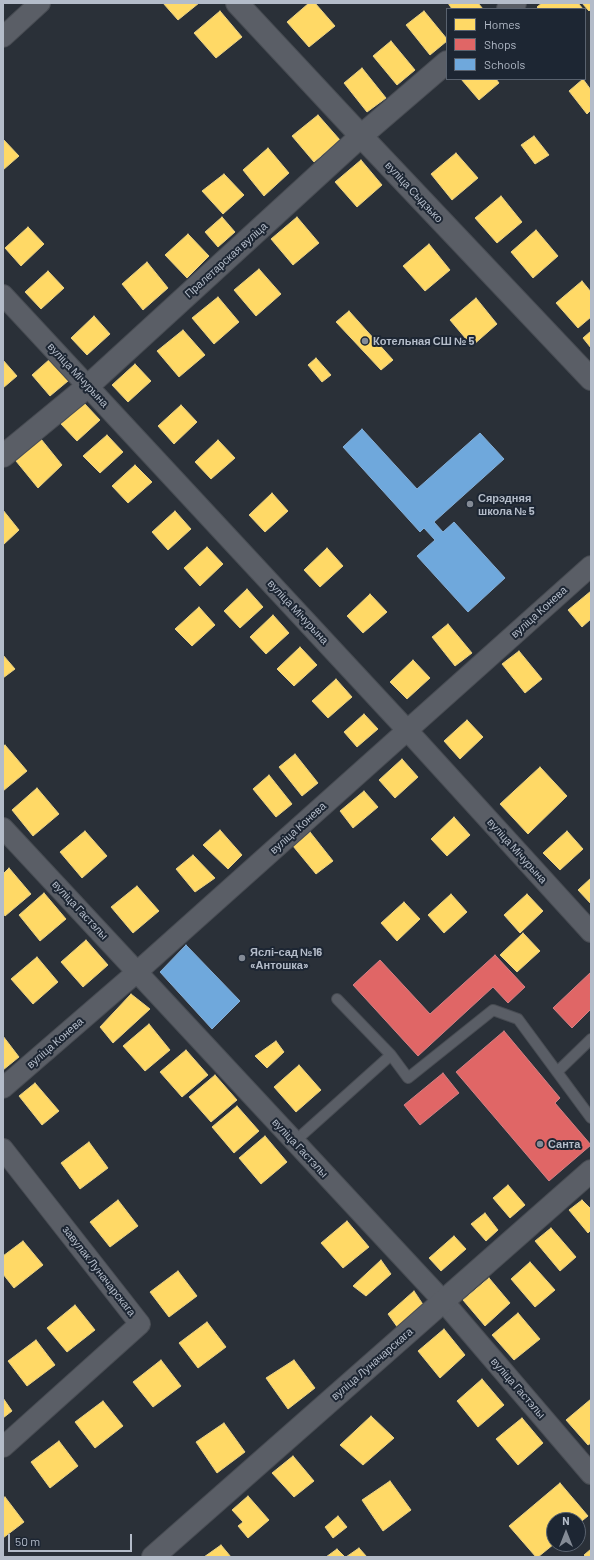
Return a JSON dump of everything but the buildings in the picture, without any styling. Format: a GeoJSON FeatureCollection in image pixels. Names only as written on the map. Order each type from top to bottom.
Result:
{"type":"FeatureCollection","features":[{"type":"Feature","properties":{"kind":"street"},"geometry":{"type":"LineString","coordinates":[[3,37],[40,3]]}},
{"type":"Feature","properties":{"kind":"street","name":"вуліца Сыдзько"},"geometry":{"type":"LineString","coordinates":[[237,3],[591,379]]}},
{"type":"Feature","properties":{"kind":"street","name":"Пралетарская вуліца"},"geometry":{"type":"LineString","coordinates":[[3,456],[88,386],[361,136],[446,63]]}},
{"type":"Feature","properties":{"kind":"street","name":"вуліца Мічурына"},"geometry":{"type":"LineString","coordinates":[[3,295],[407,730],[591,932]]}},
{"type":"Feature","properties":{"kind":"street","name":"вуліца Конева"},"geometry":{"type":"LineString","coordinates":[[3,1088],[137,972],[591,566]]}},
{"type":"Feature","properties":{"kind":"street","name":"вуліца Гастэлы"},"geometry":{"type":"LineString","coordinates":[[3,828],[444,1302],[591,1474]]}},
{"type":"Feature","properties":{"kind":"street","name":"завулак Луначарскага"},"geometry":{"type":"LineString","coordinates":[[3,1149],[140,1324],[3,1447]]}},
{"type":"Feature","properties":{"kind":"street","name":"вуліца Луначарскага"},"geometry":{"type":"LineString","coordinates":[[153,1557],[591,1171]]}},
{"type":"Feature","properties":{"kind":"lane"},"geometry":{"type":"LineString","coordinates":[[337,999],[391,1055],[408,1078],[493,1010],[518,1019],[591,1118]]}},
{"type":"Feature","properties":{"kind":"lane"},"geometry":{"type":"LineString","coordinates":[[557,1072],[591,1039]]}},
{"type":"Feature","properties":{"kind":"lane"},"geometry":{"type":"LineString","coordinates":[[294,1142],[391,1055]]}},
{"type":"Feature","properties":{"kind":"place","name":"Котельная СШ № 5"},"geometry":{"type":"Point","coordinates":[365,341]}},
{"type":"Feature","properties":{"kind":"place","name":"Сярэдняя школа № 5"},"geometry":{"type":"Point","coordinates":[470,504]}},
{"type":"Feature","properties":{"kind":"place","name":"Яслі-сад №16 «Антошка»"},"geometry":{"type":"Point","coordinates":[242,958]}},
{"type":"Feature","properties":{"kind":"place","name":"Санта"},"geometry":{"type":"Point","coordinates":[540,1144]}}]}
